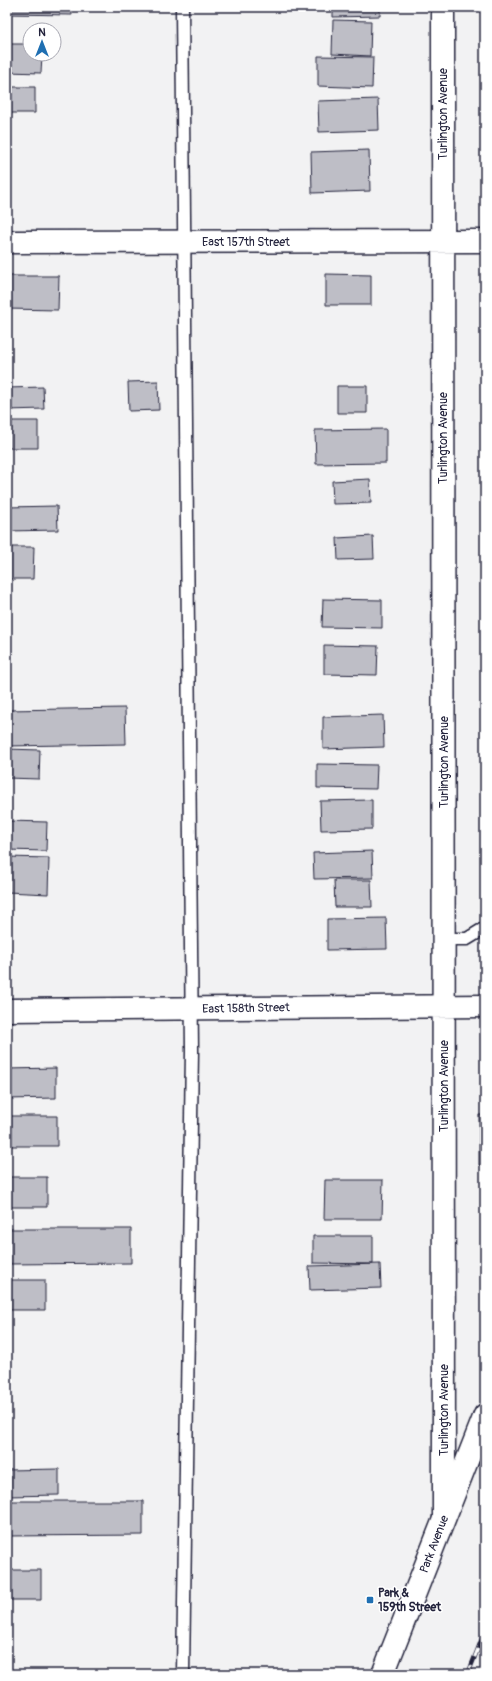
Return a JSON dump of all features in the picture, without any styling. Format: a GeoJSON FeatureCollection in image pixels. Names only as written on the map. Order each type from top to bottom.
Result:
{"type":"FeatureCollection","features":[{"type":"Feature","properties":{"kind":"street","name":"Turlington Avenue"},"geometry":{"type":"LineString","coordinates":[[443,7],[444,1517]]}},
{"type":"Feature","properties":{"kind":"street","name":"East 157th Street"},"geometry":{"type":"LineString","coordinates":[[7,242],[485,241]]}},
{"type":"Feature","properties":{"kind":"street","name":"East 158th Street"},"geometry":{"type":"LineString","coordinates":[[7,1010],[485,1006]]}},
{"type":"Feature","properties":{"kind":"street","name":"Park Avenue"},"geometry":{"type":"LineString","coordinates":[[383,1674],[485,1415]]}},
{"type":"Feature","properties":{"kind":"lane"},"geometry":{"type":"LineString","coordinates":[[182,7],[192,1051],[184,1674]]}},
{"type":"Feature","properties":{"kind":"lane"},"geometry":{"type":"LineString","coordinates":[[444,939],[467,939],[485,928]]}},
{"type":"Feature","properties":{"kind":"building"},"geometry":{"type":"Polygon","coordinates":[[[7,7],[72,7],[72,15],[7,14],[7,7]]]}},
{"type":"Feature","properties":{"kind":"building"},"geometry":{"type":"Polygon","coordinates":[[[333,7],[380,7],[380,16],[333,17],[333,7]]]}},
{"type":"Feature","properties":{"kind":"building"},"geometry":{"type":"Polygon","coordinates":[[[333,20],[371,21],[370,56],[332,54],[333,20]]]}},
{"type":"Feature","properties":{"kind":"building"},"geometry":{"type":"Polygon","coordinates":[[[7,44],[22,44],[22,62],[42,62],[41,73],[7,72],[7,44]]]}},
{"type":"Feature","properties":{"kind":"building"},"geometry":{"type":"Polygon","coordinates":[[[318,56],[373,57],[372,88],[318,86],[318,56]]]}},
{"type":"Feature","properties":{"kind":"building"},"geometry":{"type":"Polygon","coordinates":[[[7,87],[35,87],[35,113],[7,113],[7,87]]]}},
{"type":"Feature","properties":{"kind":"building"},"geometry":{"type":"Polygon","coordinates":[[[378,99],[379,130],[319,132],[318,101],[378,99]]]}},
{"type":"Feature","properties":{"kind":"building"},"geometry":{"type":"Polygon","coordinates":[[[369,150],[370,191],[312,193],[311,152],[369,150]]]}},
{"type":"Feature","properties":{"kind":"building"},"geometry":{"type":"Polygon","coordinates":[[[326,274],[371,275],[371,305],[326,305],[326,274]]]}},
{"type":"Feature","properties":{"kind":"building"},"geometry":{"type":"Polygon","coordinates":[[[7,276],[59,276],[58,310],[7,309],[7,276]]]}},
{"type":"Feature","properties":{"kind":"building"},"geometry":{"type":"Polygon","coordinates":[[[158,381],[159,410],[129,411],[128,382],[158,381]]]}},
{"type":"Feature","properties":{"kind":"building"},"geometry":{"type":"Polygon","coordinates":[[[337,386],[367,386],[367,413],[337,413],[337,386]]]}},
{"type":"Feature","properties":{"kind":"building"},"geometry":{"type":"Polygon","coordinates":[[[43,387],[44,409],[7,410],[7,388],[43,387]]]}},
{"type":"Feature","properties":{"kind":"building"},"geometry":{"type":"Polygon","coordinates":[[[7,421],[38,421],[38,448],[7,448],[7,421]]]}},
{"type":"Feature","properties":{"kind":"building"},"geometry":{"type":"Polygon","coordinates":[[[386,429],[386,463],[316,464],[315,430],[386,429]]]}},
{"type":"Feature","properties":{"kind":"building"},"geometry":{"type":"Polygon","coordinates":[[[370,479],[371,503],[333,504],[332,481],[370,479]]]}},
{"type":"Feature","properties":{"kind":"building"},"geometry":{"type":"Polygon","coordinates":[[[57,506],[58,530],[7,531],[7,507],[57,506]]]}},
{"type":"Feature","properties":{"kind":"building"},"geometry":{"type":"Polygon","coordinates":[[[373,536],[374,559],[338,560],[337,538],[373,536]]]}},
{"type":"Feature","properties":{"kind":"building"},"geometry":{"type":"Polygon","coordinates":[[[7,547],[34,547],[33,579],[7,579],[7,547]]]}},
{"type":"Feature","properties":{"kind":"building"},"geometry":{"type":"Polygon","coordinates":[[[323,599],[382,600],[382,628],[322,627],[323,599]]]}},
{"type":"Feature","properties":{"kind":"building"},"geometry":{"type":"Polygon","coordinates":[[[324,645],[378,646],[377,675],[324,674],[324,645]]]}},
{"type":"Feature","properties":{"kind":"building"},"geometry":{"type":"Polygon","coordinates":[[[125,708],[126,744],[7,746],[7,710],[125,708]]]}},
{"type":"Feature","properties":{"kind":"building"},"geometry":{"type":"Polygon","coordinates":[[[383,715],[384,747],[323,749],[323,717],[383,715]]]}},
{"type":"Feature","properties":{"kind":"building"},"geometry":{"type":"Polygon","coordinates":[[[7,749],[40,750],[39,779],[7,778],[7,749]]]}},
{"type":"Feature","properties":{"kind":"building"},"geometry":{"type":"Polygon","coordinates":[[[317,764],[377,765],[376,789],[317,788],[317,764]]]}},
{"type":"Feature","properties":{"kind":"building"},"geometry":{"type":"Polygon","coordinates":[[[372,800],[372,829],[321,830],[320,801],[372,800]]]}},
{"type":"Feature","properties":{"kind":"building"},"geometry":{"type":"Polygon","coordinates":[[[7,821],[47,822],[46,851],[7,850],[7,821]]]}},
{"type":"Feature","properties":{"kind":"building"},"geometry":{"type":"Polygon","coordinates":[[[372,851],[373,878],[314,879],[313,853],[372,851]]]}},
{"type":"Feature","properties":{"kind":"building"},"geometry":{"type":"Polygon","coordinates":[[[7,857],[49,858],[48,894],[7,892],[7,857]]]}},
{"type":"Feature","properties":{"kind":"building"},"geometry":{"type":"Polygon","coordinates":[[[334,880],[371,880],[372,907],[335,907],[334,880]]]}},
{"type":"Feature","properties":{"kind":"building"},"geometry":{"type":"Polygon","coordinates":[[[386,918],[387,949],[327,950],[327,919],[386,918]]]}},
{"type":"Feature","properties":{"kind":"building"},"geometry":{"type":"Polygon","coordinates":[[[56,1068],[56,1098],[7,1099],[7,1069],[56,1068]]]}},
{"type":"Feature","properties":{"kind":"building"},"geometry":{"type":"Polygon","coordinates":[[[479,1115],[485,1115],[485,1165],[479,1165],[479,1115]]]}},
{"type":"Feature","properties":{"kind":"building"},"geometry":{"type":"Polygon","coordinates":[[[7,1116],[57,1116],[57,1146],[7,1146],[7,1116]]]}},
{"type":"Feature","properties":{"kind":"building"},"geometry":{"type":"Polygon","coordinates":[[[7,1177],[47,1177],[47,1207],[7,1207],[7,1177]]]}},
{"type":"Feature","properties":{"kind":"building"},"geometry":{"type":"Polygon","coordinates":[[[325,1180],[383,1180],[382,1219],[324,1219],[325,1180]]]}},
{"type":"Feature","properties":{"kind":"building"},"geometry":{"type":"Polygon","coordinates":[[[7,1229],[131,1229],[131,1263],[7,1264],[7,1229]]]}},
{"type":"Feature","properties":{"kind":"building"},"geometry":{"type":"Polygon","coordinates":[[[313,1236],[373,1236],[373,1264],[313,1263],[313,1236]]]}},
{"type":"Feature","properties":{"kind":"building"},"geometry":{"type":"Polygon","coordinates":[[[380,1264],[381,1288],[310,1290],[309,1266],[380,1264]]]}},
{"type":"Feature","properties":{"kind":"building"},"geometry":{"type":"Polygon","coordinates":[[[7,1280],[45,1280],[45,1310],[7,1310],[7,1280]]]}},
{"type":"Feature","properties":{"kind":"building"},"geometry":{"type":"Polygon","coordinates":[[[59,1469],[59,1495],[7,1496],[7,1470],[59,1469]]]}},
{"type":"Feature","properties":{"kind":"building"},"geometry":{"type":"Polygon","coordinates":[[[7,1501],[143,1501],[143,1535],[7,1536],[7,1501]]]}},
{"type":"Feature","properties":{"kind":"building"},"geometry":{"type":"Polygon","coordinates":[[[7,1570],[41,1570],[41,1600],[7,1600],[7,1570]]]}},
{"type":"Feature","properties":{"kind":"railway"},"geometry":{"type":"LineString","coordinates":[[468,1674],[485,1631]]}},
{"type":"Feature","properties":{"kind":"place","name":"Park & 159th Street"},"geometry":{"type":"Point","coordinates":[370,1600]}}]}
